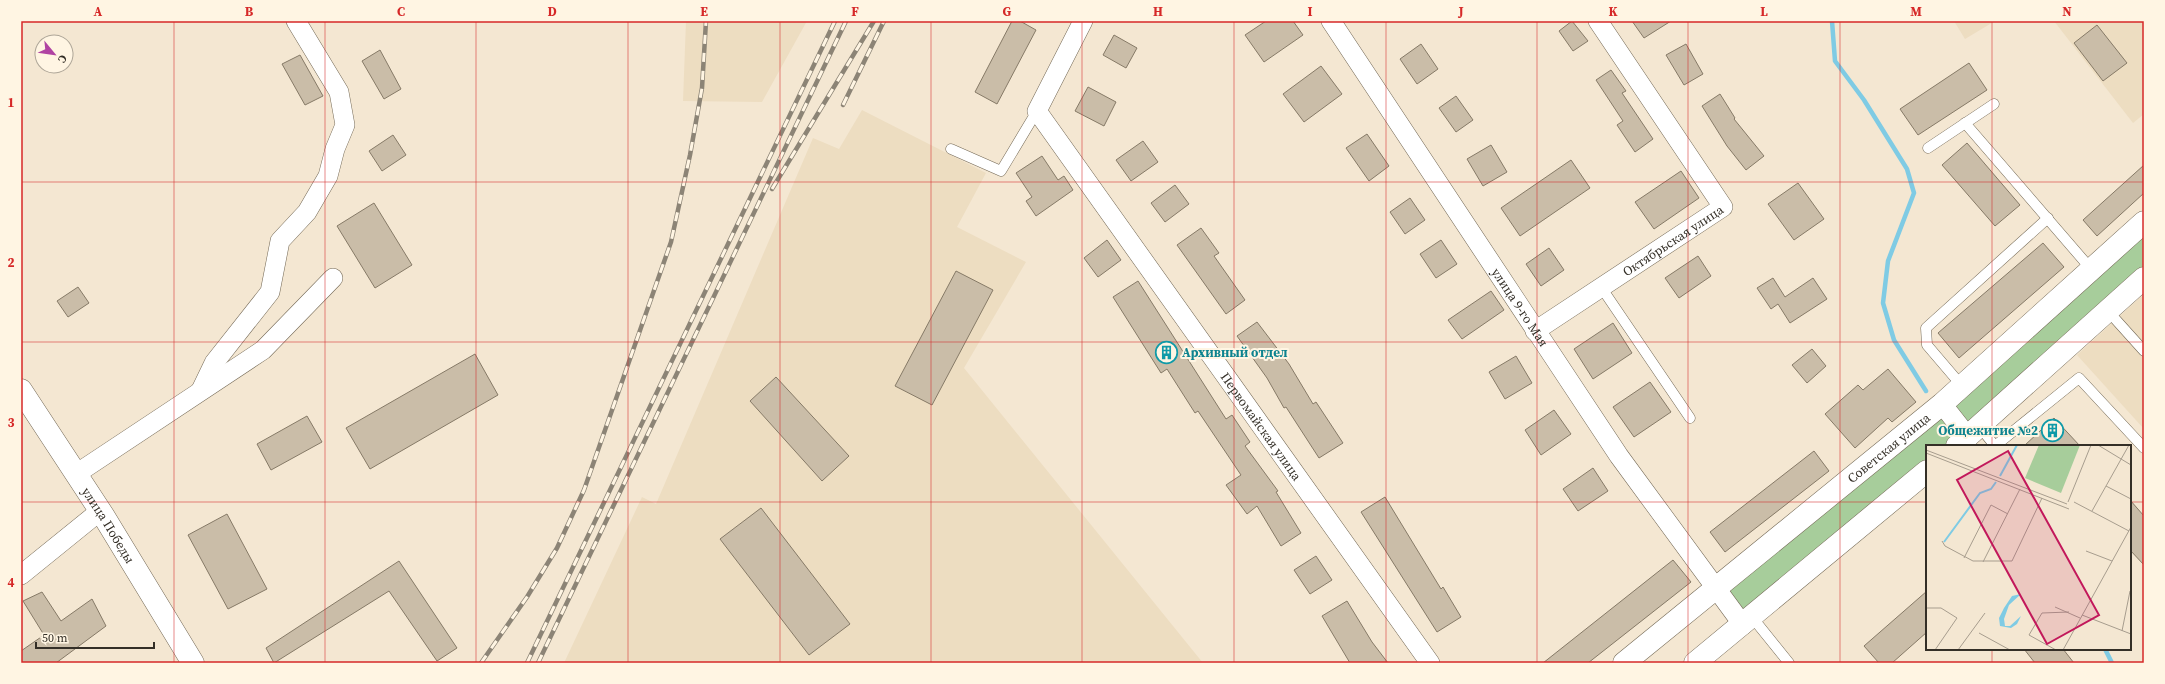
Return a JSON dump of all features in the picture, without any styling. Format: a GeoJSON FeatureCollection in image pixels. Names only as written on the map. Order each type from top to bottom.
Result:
{"type":"FeatureCollection","features":[{"type":"Feature","properties":{"kind":"main road","name":"Советская улица"},"geometry":{"type":"LineString","coordinates":[[1624,663],[1942,404],[2144,222]]}},
{"type":"Feature","properties":{"kind":"main road"},"geometry":{"type":"LineString","coordinates":[[1968,436],[2144,278]]}},
{"type":"Feature","properties":{"kind":"main road","name":"улица Победы"},"geometry":{"type":"LineString","coordinates":[[21,390],[100,511],[193,663]]}},
{"type":"Feature","properties":{"kind":"main road"},"geometry":{"type":"LineString","coordinates":[[1695,663],[1748,621],[1926,472]]}},
{"type":"Feature","properties":{"kind":"street"},"geometry":{"type":"LineString","coordinates":[[201,390],[214,363],[270,292],[280,241],[307,212],[328,176],[335,149],[345,125],[339,92],[296,21]]}},
{"type":"Feature","properties":{"kind":"street"},"geometry":{"type":"LineString","coordinates":[[1037,111],[1083,21]]}},
{"type":"Feature","properties":{"kind":"street","name":"улица 9-го Мая"},"geometry":{"type":"LineString","coordinates":[[1331,21],[1535,332],[1619,456],[1717,588],[1748,621]]}},
{"type":"Feature","properties":{"kind":"street","name":"Октябрьская улица"},"geometry":{"type":"LineString","coordinates":[[1535,332],[1723,207],[1598,21]]}},
{"type":"Feature","properties":{"kind":"street","name":"Первомайская улица"},"geometry":{"type":"LineString","coordinates":[[1037,111],[1430,663]]}},
{"type":"Feature","properties":{"kind":"street"},"geometry":{"type":"LineString","coordinates":[[76,474],[263,350],[333,278]]}},
{"type":"Feature","properties":{"kind":"street"},"geometry":{"type":"LineString","coordinates":[[1942,404],[1968,436]]}},
{"type":"Feature","properties":{"kind":"street"},"geometry":{"type":"LineString","coordinates":[[21,575],[100,511]]}},
{"type":"Feature","properties":{"kind":"lane"},"geometry":{"type":"LineString","coordinates":[[1928,148],[1994,104]]}},
{"type":"Feature","properties":{"kind":"lane"},"geometry":{"type":"LineString","coordinates":[[951,149],[1000,171],[1037,111]]}},
{"type":"Feature","properties":{"kind":"lane"},"geometry":{"type":"LineString","coordinates":[[1965,123],[2091,269]]}},
{"type":"Feature","properties":{"kind":"lane"},"geometry":{"type":"LineString","coordinates":[[1962,386],[1927,345],[1926,328],[2048,218]]}},
{"type":"Feature","properties":{"kind":"lane"},"geometry":{"type":"LineString","coordinates":[[1601,287],[1690,418]]}},
{"type":"Feature","properties":{"kind":"lane"},"geometry":{"type":"LineString","coordinates":[[2108,311],[2144,351]]}},
{"type":"Feature","properties":{"kind":"lane"},"geometry":{"type":"LineString","coordinates":[[1996,445],[2079,378],[2144,448]]}},
{"type":"Feature","properties":{"kind":"lane"},"geometry":{"type":"LineString","coordinates":[[1968,436],[1992,445]]}},
{"type":"Feature","properties":{"kind":"lane"},"geometry":{"type":"LineString","coordinates":[[1748,621],[1789,663]]}},
{"type":"Feature","properties":{"kind":"shaded area"},"geometry":{"type":"Polygon","coordinates":[[[686,21],[807,21],[762,102],[683,101],[686,21]]]}},
{"type":"Feature","properties":{"kind":"shaded area"},"geometry":{"type":"Polygon","coordinates":[[[1954,21],[1995,21],[1965,39],[1954,21]]]}},
{"type":"Feature","properties":{"kind":"shaded area"},"geometry":{"type":"Polygon","coordinates":[[[2054,21],[2144,21],[2144,114],[2133,123],[2054,21]]]}},
{"type":"Feature","properties":{"kind":"shaded area"},"geometry":{"type":"Polygon","coordinates":[[[862,110],[986,173],[957,227],[1026,262],[964,368],[1203,663],[564,663],[642,497],[656,504],[813,138],[839,149],[862,110]]]}},
{"type":"Feature","properties":{"kind":"shaded area"},"geometry":{"type":"Polygon","coordinates":[[[2144,294],[2144,429],[2077,355],[2144,294]]]}},
{"type":"Feature","properties":{"kind":"green space"},"geometry":{"type":"Polygon","coordinates":[[[2144,232],[2144,267],[1967,427],[1949,407],[2144,232]]]}},
{"type":"Feature","properties":{"kind":"green space"},"geometry":{"type":"Polygon","coordinates":[[[1942,412],[1959,436],[1948,445],[1926,445],[1926,464],[1744,614],[1724,590],[1942,412]]]}},
{"type":"Feature","properties":{"kind":"building"},"geometry":{"type":"Polygon","coordinates":[[[1012,21],[1020,21],[1036,30],[997,104],[975,92],[1012,21]]]}},
{"type":"Feature","properties":{"kind":"building"},"geometry":{"type":"Polygon","coordinates":[[[1266,21],[1293,21],[1303,35],[1264,62],[1245,35],[1266,21]]]}},
{"type":"Feature","properties":{"kind":"building"},"geometry":{"type":"Polygon","coordinates":[[[1572,21],[1588,41],[1573,51],[1559,31],[1572,21]]]}},
{"type":"Feature","properties":{"kind":"building"},"geometry":{"type":"Polygon","coordinates":[[[1632,21],[1671,21],[1644,38],[1632,21]]]}},
{"type":"Feature","properties":{"kind":"building"},"geometry":{"type":"Polygon","coordinates":[[[2097,25],[2127,63],[2103,81],[2074,43],[2097,25]]]}},
{"type":"Feature","properties":{"kind":"building"},"geometry":{"type":"Polygon","coordinates":[[[1114,35],[1137,48],[1126,68],[1103,55],[1114,35]]]}},
{"type":"Feature","properties":{"kind":"building"},"geometry":{"type":"Polygon","coordinates":[[[1421,44],[1438,69],[1417,84],[1400,59],[1421,44]]]}},
{"type":"Feature","properties":{"kind":"building"},"geometry":{"type":"Polygon","coordinates":[[[1686,44],[1703,74],[1684,85],[1666,55],[1686,44]]]}},
{"type":"Feature","properties":{"kind":"building"},"geometry":{"type":"Polygon","coordinates":[[[380,50],[401,89],[384,99],[362,61],[380,50]]]}},
{"type":"Feature","properties":{"kind":"building"},"geometry":{"type":"Polygon","coordinates":[[[300,55],[323,96],[305,105],[282,64],[300,55]]]}},
{"type":"Feature","properties":{"kind":"building"},"geometry":{"type":"Polygon","coordinates":[[[1969,63],[1987,90],[1918,135],[1900,109],[1969,63]]]}},
{"type":"Feature","properties":{"kind":"building"},"geometry":{"type":"Polygon","coordinates":[[[1321,66],[1342,94],[1304,122],[1283,94],[1321,66]]]}},
{"type":"Feature","properties":{"kind":"building"},"geometry":{"type":"Polygon","coordinates":[[[1611,70],[1626,91],[1622,93],[1653,139],[1635,152],[1617,125],[1623,121],[1596,80],[1611,70]]]}},
{"type":"Feature","properties":{"kind":"building"},"geometry":{"type":"Polygon","coordinates":[[[1088,87],[1116,102],[1104,126],[1075,111],[1088,87]]]}},
{"type":"Feature","properties":{"kind":"building"},"geometry":{"type":"Polygon","coordinates":[[[1720,94],[1735,118],[1734,119],[1764,156],[1746,170],[1727,146],[1702,106],[1720,94]]]}},
{"type":"Feature","properties":{"kind":"building"},"geometry":{"type":"Polygon","coordinates":[[[1456,96],[1473,120],[1456,132],[1439,108],[1456,96]]]}},
{"type":"Feature","properties":{"kind":"building"},"geometry":{"type":"Polygon","coordinates":[[[1367,134],[1389,166],[1369,181],[1346,148],[1367,134]]]}},
{"type":"Feature","properties":{"kind":"building"},"geometry":{"type":"Polygon","coordinates":[[[393,135],[406,155],[382,171],[369,151],[393,135]]]}},
{"type":"Feature","properties":{"kind":"building"},"geometry":{"type":"Polygon","coordinates":[[[1143,141],[1158,162],[1131,181],[1116,160],[1143,141]]]}},
{"type":"Feature","properties":{"kind":"building"},"geometry":{"type":"Polygon","coordinates":[[[1967,143],[2020,205],[1995,226],[1942,165],[1967,143]]]}},
{"type":"Feature","properties":{"kind":"building"},"geometry":{"type":"Polygon","coordinates":[[[1491,145],[1507,172],[1483,186],[1467,159],[1491,145]]]}},
{"type":"Feature","properties":{"kind":"building"},"geometry":{"type":"Polygon","coordinates":[[[1042,156],[1058,180],[1064,176],[1073,190],[1036,216],[1026,201],[1032,197],[1016,173],[1042,156]]]}},
{"type":"Feature","properties":{"kind":"building"},"geometry":{"type":"Polygon","coordinates":[[[1571,160],[1590,188],[1520,236],[1501,208],[1571,160]]]}},
{"type":"Feature","properties":{"kind":"building"},"geometry":{"type":"Polygon","coordinates":[[[2144,165],[2144,193],[2097,236],[2083,220],[2144,165]]]}},
{"type":"Feature","properties":{"kind":"building"},"geometry":{"type":"Polygon","coordinates":[[[1681,171],[1699,198],[1654,229],[1635,202],[1681,171]]]}},
{"type":"Feature","properties":{"kind":"building"},"geometry":{"type":"Polygon","coordinates":[[[1798,183],[1824,219],[1794,240],[1768,204],[1798,183]]]}},
{"type":"Feature","properties":{"kind":"building"},"geometry":{"type":"Polygon","coordinates":[[[1175,185],[1189,204],[1165,222],[1151,203],[1175,185]]]}},
{"type":"Feature","properties":{"kind":"building"},"geometry":{"type":"Polygon","coordinates":[[[1410,198],[1425,220],[1405,234],[1390,212],[1410,198]]]}},
{"type":"Feature","properties":{"kind":"building"},"geometry":{"type":"Polygon","coordinates":[[[374,203],[412,265],[375,288],[337,226],[374,203]]]}},
{"type":"Feature","properties":{"kind":"building"},"geometry":{"type":"Polygon","coordinates":[[[1201,228],[1219,253],[1214,256],[1245,300],[1226,314],[1177,245],[1201,228]]]}},
{"type":"Feature","properties":{"kind":"building"},"geometry":{"type":"Polygon","coordinates":[[[1107,240],[1121,260],[1098,277],[1084,258],[1107,240]]]}},
{"type":"Feature","properties":{"kind":"building"},"geometry":{"type":"Polygon","coordinates":[[[1441,240],[1457,264],[1436,278],[1420,254],[1441,240]]]}},
{"type":"Feature","properties":{"kind":"building"},"geometry":{"type":"Polygon","coordinates":[[[2043,243],[2064,267],[1959,358],[1938,333],[2043,243]]]}},
{"type":"Feature","properties":{"kind":"building"},"geometry":{"type":"Polygon","coordinates":[[[1549,248],[1564,270],[1541,286],[1526,264],[1549,248]]]}},
{"type":"Feature","properties":{"kind":"building"},"geometry":{"type":"Polygon","coordinates":[[[1698,256],[1711,276],[1679,298],[1665,278],[1698,256]]]}},
{"type":"Feature","properties":{"kind":"building"},"geometry":{"type":"Polygon","coordinates":[[[956,271],[993,290],[932,405],[895,386],[956,271]]]}},
{"type":"Feature","properties":{"kind":"building"},"geometry":{"type":"Polygon","coordinates":[[[1773,278],[1785,297],[1813,278],[1827,299],[1790,323],[1778,304],[1771,309],[1757,288],[1773,278]]]}},
{"type":"Feature","properties":{"kind":"building"},"geometry":{"type":"Polygon","coordinates":[[[1138,281],[1226,419],[1232,415],[1250,442],[1245,446],[1278,491],[1276,492],[1301,533],[1281,546],[1257,506],[1247,514],[1226,485],[1241,475],[1198,411],[1195,413],[1167,369],[1161,373],[1113,297],[1138,281]]]}},
{"type":"Feature","properties":{"kind":"building"},"geometry":{"type":"Polygon","coordinates":[[[78,287],[89,303],[68,317],[57,301],[78,287]]]}},
{"type":"Feature","properties":{"kind":"building"},"geometry":{"type":"Polygon","coordinates":[[[1491,291],[1504,310],[1462,339],[1448,320],[1491,291]]]}},
{"type":"Feature","properties":{"kind":"building"},"geometry":{"type":"Polygon","coordinates":[[[1257,322],[1289,364],[1313,404],[1316,402],[1343,443],[1319,458],[1286,407],[1284,408],[1267,378],[1237,336],[1257,322]]]}},
{"type":"Feature","properties":{"kind":"building"},"geometry":{"type":"Polygon","coordinates":[[[1613,323],[1632,353],[1593,379],[1574,349],[1613,323]]]}},
{"type":"Feature","properties":{"kind":"building"},"geometry":{"type":"Polygon","coordinates":[[[1812,349],[1826,366],[1807,383],[1792,365],[1812,349]]]}},
{"type":"Feature","properties":{"kind":"building"},"geometry":{"type":"Polygon","coordinates":[[[475,354],[498,395],[370,469],[346,428],[475,354]]]}},
{"type":"Feature","properties":{"kind":"building"},"geometry":{"type":"Polygon","coordinates":[[[1516,356],[1532,383],[1505,399],[1489,372],[1516,356]]]}},
{"type":"Feature","properties":{"kind":"building"},"geometry":{"type":"Polygon","coordinates":[[[1888,369],[1916,402],[1892,422],[1888,418],[1855,448],[1825,414],[1858,385],[1863,390],[1888,369]]]}},
{"type":"Feature","properties":{"kind":"building"},"geometry":{"type":"Polygon","coordinates":[[[776,377],[849,456],[822,481],[750,401],[776,377]]]}},
{"type":"Feature","properties":{"kind":"building"},"geometry":{"type":"Polygon","coordinates":[[[1650,382],[1671,412],[1634,437],[1613,407],[1650,382]]]}},
{"type":"Feature","properties":{"kind":"building"},"geometry":{"type":"Polygon","coordinates":[[[1554,410],[1571,434],[1541,455],[1525,430],[1554,410]]]}},
{"type":"Feature","properties":{"kind":"building"},"geometry":{"type":"Polygon","coordinates":[[[307,416],[322,442],[271,470],[257,444],[307,416]]]}},
{"type":"Feature","properties":{"kind":"building","name":"Общежитие №2"},"geometry":{"type":"Polygon","coordinates":[[[2054,418],[2079,445],[2025,445],[2054,418]]]}},
{"type":"Feature","properties":{"kind":"building"},"geometry":{"type":"Polygon","coordinates":[[[1814,451],[1829,471],[1725,552],[1710,532],[1814,451]]]}},
{"type":"Feature","properties":{"kind":"building"},"geometry":{"type":"Polygon","coordinates":[[[1593,468],[1608,491],[1578,511],[1563,489],[1593,468]]]}},
{"type":"Feature","properties":{"kind":"building"},"geometry":{"type":"Polygon","coordinates":[[[1385,497],[1441,589],[1443,587],[1461,617],[1437,632],[1361,512],[1385,497]]]}},
{"type":"Feature","properties":{"kind":"building"},"geometry":{"type":"Polygon","coordinates":[[[2131,501],[2144,516],[2144,565],[2131,551],[2131,501]]]}},
{"type":"Feature","properties":{"kind":"building"},"geometry":{"type":"Polygon","coordinates":[[[761,508],[850,624],[809,655],[720,539],[761,508]]]}},
{"type":"Feature","properties":{"kind":"building"},"geometry":{"type":"Polygon","coordinates":[[[227,514],[267,589],[228,609],[188,535],[227,514]]]}},
{"type":"Feature","properties":{"kind":"building"},"geometry":{"type":"Polygon","coordinates":[[[1316,556],[1332,580],[1310,594],[1294,570],[1316,556]]]}},
{"type":"Feature","properties":{"kind":"building"},"geometry":{"type":"Polygon","coordinates":[[[1673,560],[1691,582],[1588,663],[1543,663],[1673,560]]]}},
{"type":"Feature","properties":{"kind":"building"},"geometry":{"type":"Polygon","coordinates":[[[399,561],[457,648],[437,661],[389,591],[274,663],[266,648],[399,561]]]}},
{"type":"Feature","properties":{"kind":"building"},"geometry":{"type":"Polygon","coordinates":[[[42,592],[61,621],[92,599],[106,626],[56,663],[21,663],[21,651],[44,635],[23,601],[42,592]]]}},
{"type":"Feature","properties":{"kind":"building"},"geometry":{"type":"Polygon","coordinates":[[[1926,592],[1926,633],[1892,663],[1879,663],[1864,646],[1926,592]]]}},
{"type":"Feature","properties":{"kind":"building"},"geometry":{"type":"Polygon","coordinates":[[[1347,601],[1372,642],[1388,663],[1350,663],[1322,616],[1347,601]]]}},
{"type":"Feature","properties":{"kind":"building"},"geometry":{"type":"Polygon","coordinates":[[[2025,650],[2064,650],[2074,663],[2035,663],[2025,650]]]}},
{"type":"Feature","properties":{"kind":"waterway"},"geometry":{"type":"LineString","coordinates":[[1832,21],[1835,61],[1864,100],[1907,169],[1914,193],[1888,261],[1883,303],[1894,340],[1926,391]]}},
{"type":"Feature","properties":{"kind":"waterway"},"geometry":{"type":"LineString","coordinates":[[2106,650],[2112,663]]}},
{"type":"Feature","properties":{"kind":"railway"},"geometry":{"type":"LineString","coordinates":[[481,663],[527,597],[557,548],[584,490],[671,242],[690,155],[702,88],[706,21]]}},
{"type":"Feature","properties":{"kind":"railway"},"geometry":{"type":"LineString","coordinates":[[527,663],[835,21]]}},
{"type":"Feature","properties":{"kind":"railway"},"geometry":{"type":"LineString","coordinates":[[538,663],[846,21]]}},
{"type":"Feature","properties":{"kind":"railway"},"geometry":{"type":"LineString","coordinates":[[772,189],[874,21]]}},
{"type":"Feature","properties":{"kind":"railway"},"geometry":{"type":"LineString","coordinates":[[843,105],[884,21]]}},
{"type":"Feature","properties":{"kind":"place","name":"Архивный отдел"},"geometry":{"type":"Point","coordinates":[1166,352]}},
{"type":"Feature","properties":{"kind":"place","name":"Общежитие №2"},"geometry":{"type":"Point","coordinates":[2053,430]}}]}
